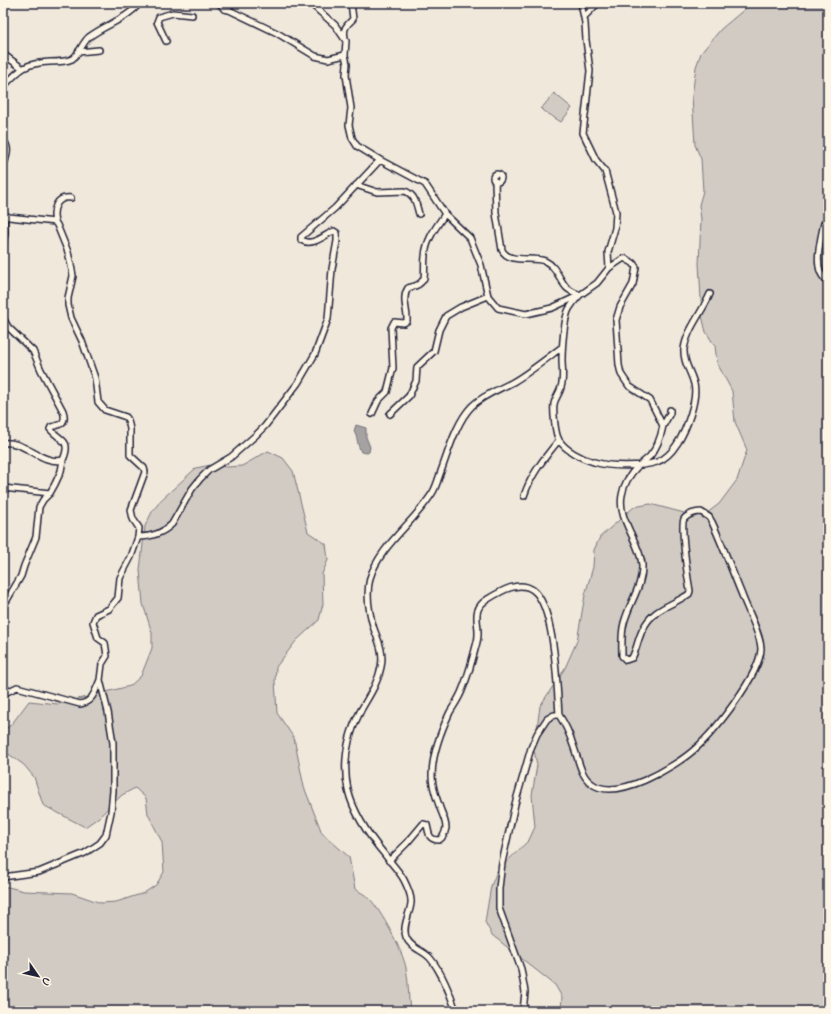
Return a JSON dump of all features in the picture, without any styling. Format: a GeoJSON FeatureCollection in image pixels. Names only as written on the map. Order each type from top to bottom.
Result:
{"type":"FeatureCollection","features":[{"type":"Feature","properties":{"kind":"street"},"geometry":{"type":"LineString","coordinates":[[3,87],[22,68],[32,64],[70,59],[74,57],[87,39],[103,28],[126,16],[140,3]]}},
{"type":"Feature","properties":{"kind":"street"},"geometry":{"type":"LineString","coordinates":[[219,3],[224,9],[276,33],[315,56],[328,59],[345,55]]}},
{"type":"Feature","properties":{"kind":"street"},"geometry":{"type":"LineString","coordinates":[[310,3],[335,25],[346,41]]}},
{"type":"Feature","properties":{"kind":"street"},"geometry":{"type":"LineString","coordinates":[[351,3],[353,19],[345,28],[344,32],[346,41],[345,55],[348,64],[346,76],[351,108],[350,126],[352,138],[357,146],[425,184],[444,214],[470,238],[481,265],[488,296],[498,308],[526,314],[552,308],[580,295],[596,283],[608,268],[624,258],[633,263],[636,267],[633,284],[620,307],[616,320],[619,365],[621,374],[629,386],[650,400],[662,426]]}},
{"type":"Feature","properties":{"kind":"street"},"geometry":{"type":"LineString","coordinates":[[581,3],[590,71],[583,133],[596,160],[605,171],[616,212],[615,228],[608,252],[608,268]]}},
{"type":"Feature","properties":{"kind":"street"},"geometry":{"type":"LineString","coordinates":[[584,17],[598,3]]}},
{"type":"Feature","properties":{"kind":"street"},"geometry":{"type":"LineString","coordinates":[[166,41],[157,19],[173,13],[192,15]]}},
{"type":"Feature","properties":{"kind":"street"},"geometry":{"type":"LineString","coordinates":[[78,52],[99,50]]}},
{"type":"Feature","properties":{"kind":"street"},"geometry":{"type":"LineString","coordinates":[[3,54],[22,68]]}},
{"type":"Feature","properties":{"kind":"street"},"geometry":{"type":"LineString","coordinates":[[3,140],[7,146],[7,152],[3,167]]}},
{"type":"Feature","properties":{"kind":"street"},"geometry":{"type":"LineString","coordinates":[[138,537],[147,537],[160,534],[168,529],[192,489],[200,479],[209,470],[231,457],[256,435],[265,426],[298,383],[314,354],[328,319],[332,269],[337,233],[334,231],[314,241],[305,242],[301,240],[301,237],[336,208],[380,160]]}},
{"type":"Feature","properties":{"kind":"street"},"geometry":{"type":"LineString","coordinates":[[495,181],[496,213],[504,254],[507,257],[512,258],[527,258],[546,261],[556,270],[567,288],[580,295]]}},
{"type":"Feature","properties":{"kind":"street"},"geometry":{"type":"LineString","coordinates":[[356,185],[377,192],[409,192],[414,197],[419,214]]}},
{"type":"Feature","properties":{"kind":"street"},"geometry":{"type":"LineString","coordinates":[[3,694],[8,690],[17,687],[80,704],[86,703],[90,699],[100,680],[102,664],[107,656],[105,643],[98,638],[93,622],[94,618],[96,615],[109,609],[118,598],[120,578],[132,557],[138,537],[139,528],[133,519],[131,510],[145,472],[144,468],[130,455],[130,429],[126,417],[105,410],[98,402],[95,378],[69,310],[68,298],[73,276],[68,252],[55,222],[53,213],[59,201],[66,197],[71,198]]}},
{"type":"Feature","properties":{"kind":"street"},"geometry":{"type":"LineString","coordinates":[[372,414],[378,401],[388,392],[393,368],[391,328],[394,322],[404,323],[407,321],[405,302],[406,293],[408,288],[420,285],[423,281],[424,256],[432,232],[444,214]]}},
{"type":"Feature","properties":{"kind":"street"},"geometry":{"type":"LineString","coordinates":[[3,244],[5,233],[3,215],[55,222]]}},
{"type":"Feature","properties":{"kind":"street"},"geometry":{"type":"LineString","coordinates":[[828,221],[824,223],[818,260],[824,279],[828,281]]}},
{"type":"Feature","properties":{"kind":"street"},"geometry":{"type":"LineString","coordinates":[[580,295],[568,310],[562,347],[562,387],[554,403],[558,440],[576,456],[594,462],[613,465],[639,465],[649,464],[663,459],[677,444],[685,430],[695,391],[693,380],[685,361],[685,345],[693,325],[710,294]]}},
{"type":"Feature","properties":{"kind":"street"},"geometry":{"type":"LineString","coordinates":[[390,414],[409,396],[416,381],[418,367],[434,351],[439,330],[446,316],[461,307],[488,296]]}},
{"type":"Feature","properties":{"kind":"street"},"geometry":{"type":"LineString","coordinates":[[3,318],[8,327],[33,351],[41,370],[65,415],[64,422],[61,425],[51,427],[50,429],[64,441],[66,450],[58,478],[50,493],[39,507],[36,538],[21,576],[3,608]]}},
{"type":"Feature","properties":{"kind":"street"},"geometry":{"type":"LineString","coordinates":[[456,1011],[433,963],[425,953],[414,947],[407,940],[406,927],[412,901],[405,881],[374,842],[354,811],[348,791],[345,775],[345,756],[349,736],[378,678],[382,665],[382,651],[368,606],[370,580],[377,562],[416,516],[434,491],[458,427],[472,406],[515,380],[562,347]]}},
{"type":"Feature","properties":{"kind":"street"},"geometry":{"type":"LineString","coordinates":[[389,861],[423,824],[427,826],[428,834],[434,840],[439,840],[443,837],[446,824],[432,783],[432,774],[437,747],[451,712],[464,686],[478,640],[476,620],[477,611],[480,605],[487,599],[510,587],[523,586],[532,590],[541,599],[544,605],[552,635],[559,715],[569,733],[578,761],[586,778],[591,784],[599,788],[620,788],[662,772],[695,749],[721,720],[748,683],[759,658],[761,645],[712,522],[709,517],[701,512],[694,512],[689,515],[684,519],[683,524],[683,540],[690,592],[687,596],[669,604],[651,616],[643,628],[632,658],[626,660],[623,658],[622,638],[624,623],[636,592],[642,566],[640,552],[627,525],[622,510],[621,497],[625,482],[639,465],[650,456],[656,447],[662,426],[670,413],[670,410]]}},
{"type":"Feature","properties":{"kind":"street"},"geometry":{"type":"LineString","coordinates":[[524,496],[528,483],[558,440]]}},
{"type":"Feature","properties":{"kind":"street"},"geometry":{"type":"LineString","coordinates":[[3,442],[18,443],[36,454],[55,462],[63,460]]}},
{"type":"Feature","properties":{"kind":"street"},"geometry":{"type":"LineString","coordinates":[[3,488],[50,493]]}},
{"type":"Feature","properties":{"kind":"street"},"geometry":{"type":"LineString","coordinates":[[3,877],[39,872],[85,853],[100,843],[106,835],[111,812],[113,743],[108,712],[100,680]]}},
{"type":"Feature","properties":{"kind":"street"},"geometry":{"type":"LineString","coordinates":[[523,1011],[525,992],[520,969],[499,908],[501,869],[515,804],[531,748],[546,719],[554,715],[559,715]]}},
{"type":"Feature","properties":{"kind":"shaded area"},"geometry":{"type":"Polygon","coordinates":[[[752,3],[828,3],[828,1011],[561,1011],[562,997],[555,985],[492,935],[485,922],[491,886],[497,871],[529,840],[535,827],[532,795],[537,765],[534,750],[540,706],[565,668],[577,641],[585,595],[593,567],[594,550],[600,537],[634,507],[650,504],[692,515],[707,513],[719,504],[737,480],[747,450],[735,422],[732,391],[717,363],[715,346],[706,332],[702,316],[699,264],[701,219],[699,205],[703,191],[701,159],[695,145],[692,96],[696,67],[701,53],[721,29],[752,3]]]}},
{"type":"Feature","properties":{"kind":"shaded area"},"geometry":{"type":"Polygon","coordinates":[[[554,93],[572,108],[561,122],[541,109],[554,93]]]}},
{"type":"Feature","properties":{"kind":"shaded area"},"geometry":{"type":"Polygon","coordinates":[[[356,425],[366,428],[366,437],[370,447],[369,452],[367,453],[361,452],[354,431],[356,425]]]}},
{"type":"Feature","properties":{"kind":"shaded area"},"geometry":{"type":"Polygon","coordinates":[[[268,451],[283,458],[293,471],[308,532],[326,544],[328,560],[322,574],[323,604],[319,620],[296,641],[276,667],[275,681],[277,713],[294,738],[304,787],[322,833],[349,857],[355,889],[375,905],[401,952],[407,973],[410,1011],[3,1011],[3,887],[24,891],[72,893],[101,903],[116,902],[144,893],[156,885],[164,872],[162,842],[148,814],[146,798],[135,788],[122,795],[98,818],[85,827],[43,805],[34,777],[24,765],[3,750],[3,730],[11,725],[29,701],[58,704],[130,686],[141,676],[152,648],[152,633],[143,604],[140,570],[145,526],[152,512],[161,500],[196,468],[211,465],[227,467],[242,466],[268,451]]]}}]}
